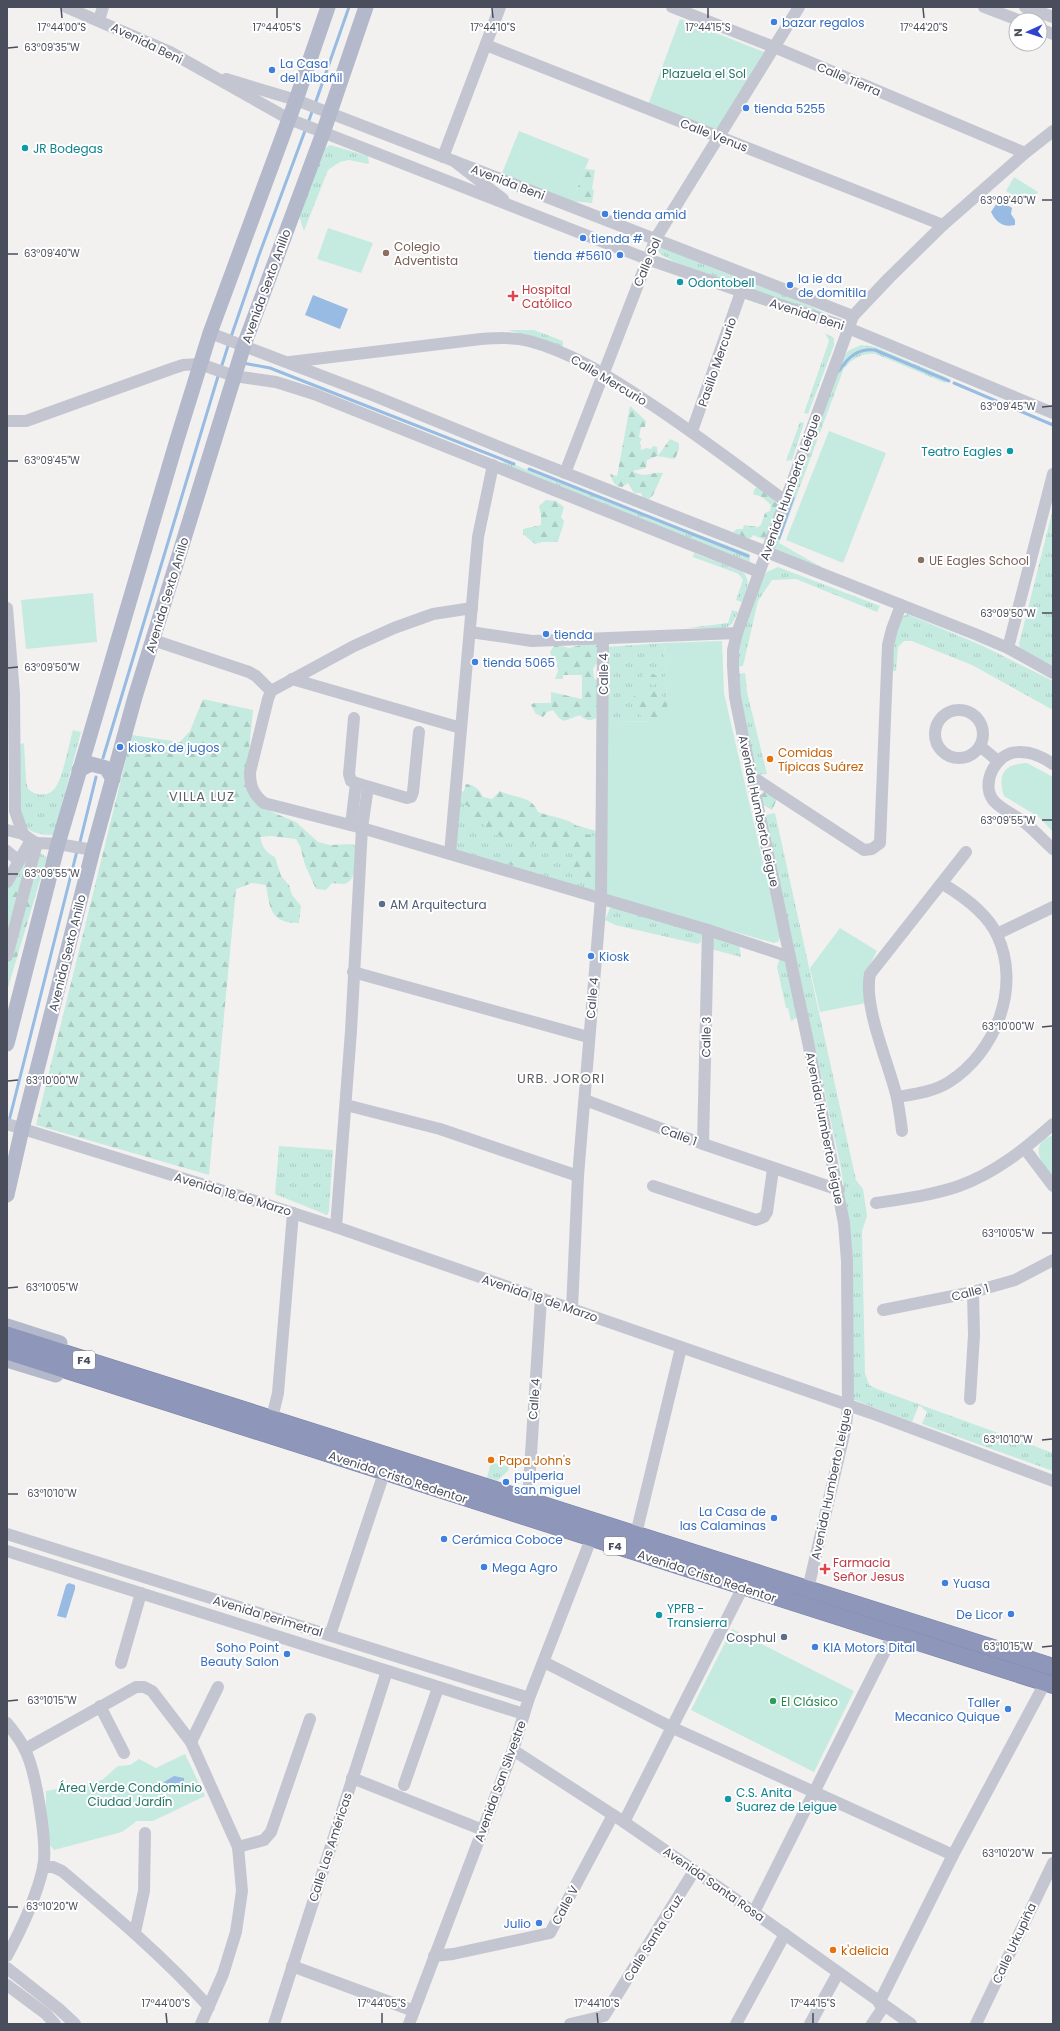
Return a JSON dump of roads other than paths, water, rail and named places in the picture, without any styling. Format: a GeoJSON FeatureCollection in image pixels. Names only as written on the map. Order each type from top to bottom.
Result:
{"type":"FeatureCollection","features":[{"type":"Feature","properties":{"kind":"highway","name":"Avenida Cristo Redentor"},"geometry":{"type":"LineString","coordinates":[[7,1328],[158,1391]]}},
{"type":"Feature","properties":{"kind":"highway","name":"Avenida Cristo Redentor"},"geometry":{"type":"LineString","coordinates":[[7,1352],[158,1391],[384,1473],[1049,1684]]}},
{"type":"Feature","properties":{"kind":"highway","name":"Avenida Cristo Redentor"},"geometry":{"type":"LineString","coordinates":[[179,1398],[272,1418],[1053,1667]]}},
{"type":"Feature","properties":{"kind":"main road"},"geometry":{"type":"LineString","coordinates":[[7,1044],[62,844],[87,744],[204,366],[214,334],[299,101],[328,7]]}},
{"type":"Feature","properties":{"kind":"main road","name":"Avenida Sexto Anillo"},"geometry":{"type":"LineString","coordinates":[[7,1195],[14,1126],[87,848],[113,779],[239,343],[366,7]]}},
{"type":"Feature","properties":{"kind":"main road"},"geometry":{"type":"LineString","coordinates":[[87,744],[95,756],[107,760],[119,754]]}},
{"type":"Feature","properties":{"kind":"main road"},"geometry":{"type":"LineString","coordinates":[[80,770],[91,764],[106,768],[113,779]]}},
{"type":"Feature","properties":{"kind":"main road","name":"Avenida Cristo Redentor"},"geometry":{"type":"LineString","coordinates":[[7,1328],[166,1377],[179,1398],[158,1406],[7,1360]]}},
{"type":"Feature","properties":{"kind":"street","name":"Avenida Beni"},"geometry":{"type":"LineString","coordinates":[[66,7],[170,52],[204,73],[291,120],[320,132],[647,259],[848,328],[1053,413]]}},
{"type":"Feature","properties":{"kind":"street"},"geometry":{"type":"LineString","coordinates":[[99,20],[103,7]]}},
{"type":"Feature","properties":{"kind":"street"},"geometry":{"type":"LineString","coordinates":[[449,159],[500,7]]}},
{"type":"Feature","properties":{"kind":"street","name":"Calle Tierra"},"geometry":{"type":"LineString","coordinates":[[672,7],[774,47],[1025,153]]}},
{"type":"Feature","properties":{"kind":"street","name":"Calle Sol"},"geometry":{"type":"LineString","coordinates":[[565,473],[602,373],[656,238],[799,7]]}},
{"type":"Feature","properties":{"kind":"street"},"geometry":{"type":"LineString","coordinates":[[984,7],[1008,16]]}},
{"type":"Feature","properties":{"kind":"street"},"geometry":{"type":"LineString","coordinates":[[1025,7],[1053,17]]}},
{"type":"Feature","properties":{"kind":"street","name":"Calle Venus"},"geometry":{"type":"LineString","coordinates":[[486,45],[943,225]]}},
{"type":"Feature","properties":{"kind":"street","name":"Avenida Beni"},"geometry":{"type":"LineString","coordinates":[[204,73],[299,101],[656,238],[853,316]]}},
{"type":"Feature","properties":{"kind":"street","name":"Avenida Humberto Leigue"},"geometry":{"type":"LineString","coordinates":[[808,1589],[846,1426],[848,1405],[847,1261],[844,1223],[839,1190],[735,696],[733,650],[758,572],[853,316],[888,278],[943,225],[1025,153],[1053,131]]}},
{"type":"Feature","properties":{"kind":"street","name":"Avenida Beni"},"geometry":{"type":"LineString","coordinates":[[449,159],[513,207]]}},
{"type":"Feature","properties":{"kind":"street","name":"Pasillo Mercurio"},"geometry":{"type":"LineString","coordinates":[[692,431],[741,292]]}},
{"type":"Feature","properties":{"kind":"street"},"geometry":{"type":"LineString","coordinates":[[214,334],[372,395],[1008,648],[1053,673]]}},
{"type":"Feature","properties":{"kind":"street","name":"Calle Mercurio"},"geometry":{"type":"LineString","coordinates":[[286,362],[481,339],[512,338],[529,341],[567,354],[602,373],[692,431],[785,500]]}},
{"type":"Feature","properties":{"kind":"street"},"geometry":{"type":"LineString","coordinates":[[7,421],[26,420],[183,365],[204,366],[230,374],[276,382],[314,394],[758,572]]}},
{"type":"Feature","properties":{"kind":"street"},"geometry":{"type":"LineString","coordinates":[[518,475],[525,457]]}},
{"type":"Feature","properties":{"kind":"street"},"geometry":{"type":"LineString","coordinates":[[450,854],[478,537],[493,465]]}},
{"type":"Feature","properties":{"kind":"street"},"geometry":{"type":"LineString","coordinates":[[1008,648],[1053,474]]}},
{"type":"Feature","properties":{"kind":"street"},"geometry":{"type":"LineString","coordinates":[[751,776],[864,850],[872,849],[880,843],[888,645],[901,605]]}},
{"type":"Feature","properties":{"kind":"street"},"geometry":{"type":"LineString","coordinates":[[7,608],[10,694],[11,807],[31,839],[7,956]]}},
{"type":"Feature","properties":{"kind":"street"},"geometry":{"type":"LineString","coordinates":[[472,608],[432,614],[394,628],[354,646],[271,691],[250,772],[250,782],[257,797],[264,803],[356,827],[601,898],[708,930],[790,957]]}},
{"type":"Feature","properties":{"kind":"street"},"geometry":{"type":"LineString","coordinates":[[470,632],[522,641],[738,633]]}},
{"type":"Feature","properties":{"kind":"street","name":"Calle 4"},"geometry":{"type":"LineString","coordinates":[[572,1309],[578,1176],[585,1100],[588,1037],[601,898],[603,639]]}},
{"type":"Feature","properties":{"kind":"street"},"geometry":{"type":"LineString","coordinates":[[153,640],[249,672],[256,676],[271,691]]}},
{"type":"Feature","properties":{"kind":"street"},"geometry":{"type":"LineString","coordinates":[[292,679],[461,728]]}},
{"type":"Feature","properties":{"kind":"street"},"geometry":{"type":"LineString","coordinates":[[354,718],[348,774],[351,781],[407,798],[411,796],[413,792],[419,732]]}},
{"type":"Feature","properties":{"kind":"street"},"geometry":{"type":"LineString","coordinates":[[980,746],[998,761]]}},
{"type":"Feature","properties":{"kind":"street"},"geometry":{"type":"LineString","coordinates":[[1053,764],[1037,755],[1018,752],[1008,754],[998,761],[990,775],[988,788],[994,800],[1024,822],[1053,849]]}},
{"type":"Feature","properties":{"kind":"street"},"geometry":{"type":"LineString","coordinates":[[336,1227],[346,1105],[354,972],[356,783]]}},
{"type":"Feature","properties":{"kind":"street"},"geometry":{"type":"LineString","coordinates":[[356,827],[368,787]]}},
{"type":"Feature","properties":{"kind":"street"},"geometry":{"type":"LineString","coordinates":[[7,830],[31,839],[87,848]]}},
{"type":"Feature","properties":{"kind":"street"},"geometry":{"type":"LineString","coordinates":[[7,882],[31,839]]}},
{"type":"Feature","properties":{"kind":"street"},"geometry":{"type":"LineString","coordinates":[[7,851],[19,861]]}},
{"type":"Feature","properties":{"kind":"street"},"geometry":{"type":"LineString","coordinates":[[902,1131],[897,1098],[876,1027],[868,984],[870,974],[943,884],[966,852]]}},
{"type":"Feature","properties":{"kind":"street"},"geometry":{"type":"LineString","coordinates":[[897,1098],[928,1092],[948,1082],[973,1062],[989,1040],[1000,1018],[1007,972],[1003,951],[997,934],[964,896],[943,884]]}},
{"type":"Feature","properties":{"kind":"street"},"geometry":{"type":"LineString","coordinates":[[997,934],[1053,907]]}},
{"type":"Feature","properties":{"kind":"street","name":"Calle 3"},"geometry":{"type":"LineString","coordinates":[[703,1144],[708,930]]}},
{"type":"Feature","properties":{"kind":"street"},"geometry":{"type":"LineString","coordinates":[[354,972],[588,1037]]}},
{"type":"Feature","properties":{"kind":"street","name":"Calle 1"},"geometry":{"type":"LineString","coordinates":[[585,1100],[703,1144],[839,1190]]}},
{"type":"Feature","properties":{"kind":"street"},"geometry":{"type":"LineString","coordinates":[[346,1105],[440,1129],[578,1176]]}},
{"type":"Feature","properties":{"kind":"street"},"geometry":{"type":"LineString","coordinates":[[876,1203],[907,1198],[959,1186],[988,1172],[1025,1149],[1053,1124]]}},
{"type":"Feature","properties":{"kind":"street","name":"Avenida 18 de Marzo"},"geometry":{"type":"LineString","coordinates":[[14,1126],[336,1227],[848,1405],[1053,1481]]}},
{"type":"Feature","properties":{"kind":"street"},"geometry":{"type":"LineString","coordinates":[[1025,1149],[1053,1186]]}},
{"type":"Feature","properties":{"kind":"street"},"geometry":{"type":"LineString","coordinates":[[653,1186],[756,1220],[764,1217],[767,1212],[774,1169]]}},
{"type":"Feature","properties":{"kind":"street"},"geometry":{"type":"LineString","coordinates":[[272,1418],[278,1393],[293,1213]]}},
{"type":"Feature","properties":{"kind":"street","name":"Calle 1"},"geometry":{"type":"LineString","coordinates":[[883,1310],[973,1292],[1015,1280],[1053,1260]]}},
{"type":"Feature","properties":{"kind":"street"},"geometry":{"type":"LineString","coordinates":[[970,1399],[974,1335],[973,1292]]}},
{"type":"Feature","properties":{"kind":"street","name":"Calle 4"},"geometry":{"type":"LineString","coordinates":[[528,1500],[541,1299]]}},
{"type":"Feature","properties":{"kind":"street"},"geometry":{"type":"LineString","coordinates":[[636,1534],[681,1348]]}},
{"type":"Feature","properties":{"kind":"street"},"geometry":{"type":"LineString","coordinates":[[330,1635],[384,1473]]}},
{"type":"Feature","properties":{"kind":"street","name":"Avenida Perimetral"},"geometry":{"type":"LineString","coordinates":[[7,1534],[529,1698]]}},
{"type":"Feature","properties":{"kind":"street","name":"Avenida San Silvestre"},"geometry":{"type":"LineString","coordinates":[[409,2024],[483,1830],[529,1698],[591,1539]]}},
{"type":"Feature","properties":{"kind":"street","name":"Avenida Perimetral"},"geometry":{"type":"LineString","coordinates":[[8,1556],[78,1574],[141,1593],[524,1714]]}},
{"type":"Feature","properties":{"kind":"street"},"geometry":{"type":"LineString","coordinates":[[78,1574],[82,1557]]}},
{"type":"Feature","properties":{"kind":"street"},"geometry":{"type":"LineString","coordinates":[[624,1822],[673,1728],[743,1587]]}},
{"type":"Feature","properties":{"kind":"street"},"geometry":{"type":"LineString","coordinates":[[177,1605],[182,1588]]}},
{"type":"Feature","properties":{"kind":"street"},"geometry":{"type":"LineString","coordinates":[[121,1662],[141,1593]]}},
{"type":"Feature","properties":{"kind":"street"},"geometry":{"type":"LineString","coordinates":[[754,1912],[893,1635]]}},
{"type":"Feature","properties":{"kind":"street"},"geometry":{"type":"LineString","coordinates":[[356,1661],[360,1645]]}},
{"type":"Feature","properties":{"kind":"street"},"geometry":{"type":"LineString","coordinates":[[544,1662],[673,1728],[953,1855]]}},
{"type":"Feature","properties":{"kind":"street","name":"Calle Las Américas"},"geometry":{"type":"LineString","coordinates":[[274,2024],[387,1671]]}},
{"type":"Feature","properties":{"kind":"street"},"geometry":{"type":"LineString","coordinates":[[872,2024],[953,1855],[1049,1684]]}},
{"type":"Feature","properties":{"kind":"street"},"geometry":{"type":"LineString","coordinates":[[25,1749],[136,1687],[144,1687],[152,1691],[191,1742],[238,1847],[242,1891],[236,1932],[223,1974],[201,2024]]}},
{"type":"Feature","properties":{"kind":"street"},"geometry":{"type":"LineString","coordinates":[[191,1742],[218,1687]]}},
{"type":"Feature","properties":{"kind":"street"},"geometry":{"type":"LineString","coordinates":[[404,1785],[438,1688]]}},
{"type":"Feature","properties":{"kind":"street"},"geometry":{"type":"LineString","coordinates":[[100,1706],[124,1753]]}},
{"type":"Feature","properties":{"kind":"street"},"geometry":{"type":"LineString","coordinates":[[238,1847],[264,1840],[271,1832],[310,1719]]}},
{"type":"Feature","properties":{"kind":"street"},"geometry":{"type":"LineString","coordinates":[[7,1723],[25,1749],[37,1792],[42,1822],[43,1867],[26,1919],[7,1956]]}},
{"type":"Feature","properties":{"kind":"street","name":"Avenida Santa Rosa"},"geometry":{"type":"LineString","coordinates":[[512,1750],[624,1822],[754,1912],[911,2024]]}},
{"type":"Feature","properties":{"kind":"street"},"geometry":{"type":"LineString","coordinates":[[352,1778],[483,1830]]}},
{"type":"Feature","properties":{"kind":"street","name":"Calle V"},"geometry":{"type":"LineString","coordinates":[[434,1956],[453,1954],[550,1933],[613,1815]]}},
{"type":"Feature","properties":{"kind":"street"},"geometry":{"type":"LineString","coordinates":[[135,1932],[144,1892],[145,1833]]}},
{"type":"Feature","properties":{"kind":"street","name":"Calle Urkupiña"},"geometry":{"type":"LineString","coordinates":[[976,2024],[1053,1863]]}},
{"type":"Feature","properties":{"kind":"street"},"geometry":{"type":"LineString","coordinates":[[43,1867],[53,1867],[62,1871],[135,1932],[184,1979],[209,2007]]}},
{"type":"Feature","properties":{"kind":"street","name":"Calle Santa Cruz"},"geometry":{"type":"LineString","coordinates":[[570,2024],[607,2020],[694,1871]]}},
{"type":"Feature","properties":{"kind":"street"},"geometry":{"type":"LineString","coordinates":[[736,2024],[785,1934]]}},
{"type":"Feature","properties":{"kind":"street"},"geometry":{"type":"LineString","coordinates":[[292,1966],[414,2011]]}},
{"type":"Feature","properties":{"kind":"street"},"geometry":{"type":"LineString","coordinates":[[7,1968],[75,2024]]}},
{"type":"Feature","properties":{"kind":"street"},"geometry":{"type":"LineString","coordinates":[[810,2024],[838,1973]]}},
{"type":"Feature","properties":{"kind":"street"},"geometry":{"type":"LineString","coordinates":[[7,1986],[46,2014],[55,2024]]}},
{"type":"Feature","properties":{"kind":"street"},"geometry":{"type":"LineString","coordinates":[[23,1997],[30,1986]]}},
{"type":"Feature","properties":{"kind":"water"},"geometry":{"type":"Polygon","coordinates":[[[999,200],[1012,208],[1011,214],[1015,220],[1015,225],[1003,225],[993,216],[991,212],[999,200]]]}},
{"type":"Feature","properties":{"kind":"water"},"geometry":{"type":"Polygon","coordinates":[[[313,295],[348,309],[340,329],[305,315],[313,295]]]}},
{"type":"Feature","properties":{"kind":"water"},"geometry":{"type":"Polygon","coordinates":[[[69,1583],[75,1585],[75,1589],[66,1618],[57,1616],[66,1585],[69,1583]]]}},
{"type":"Feature","properties":{"kind":"water"},"geometry":{"type":"Polygon","coordinates":[[[174,1776],[184,1778],[184,1785],[180,1788],[174,1787],[170,1790],[166,1790],[163,1787],[164,1782],[174,1776]]]}},
{"type":"Feature","properties":{"kind":"waterway"},"geometry":{"type":"LineString","coordinates":[[315,104],[349,7]]}},
{"type":"Feature","properties":{"kind":"waterway"},"geometry":{"type":"LineString","coordinates":[[308,123],[313,109]]}},
{"type":"Feature","properties":{"kind":"waterway"},"geometry":{"type":"LineString","coordinates":[[231,337],[259,255],[306,128]]}},
{"type":"Feature","properties":{"kind":"waterway"},"geometry":{"type":"LineString","coordinates":[[221,368],[229,343]]}},
{"type":"Feature","properties":{"kind":"waterway"},"geometry":{"type":"LineString","coordinates":[[839,371],[854,354],[863,350],[875,350],[949,381]]}},
{"type":"Feature","properties":{"kind":"waterway"},"geometry":{"type":"LineString","coordinates":[[243,363],[270,368],[514,464]]}},
{"type":"Feature","properties":{"kind":"waterway"},"geometry":{"type":"LineString","coordinates":[[103,758],[219,373]]}},
{"type":"Feature","properties":{"kind":"waterway"},"geometry":{"type":"LineString","coordinates":[[954,383],[1053,425]]}},
{"type":"Feature","properties":{"kind":"waterway"},"geometry":{"type":"LineString","coordinates":[[529,469],[748,556]]}},
{"type":"Feature","properties":{"kind":"waterway"},"geometry":{"type":"LineString","coordinates":[[779,538],[793,498]]}},
{"type":"Feature","properties":{"kind":"waterway"},"geometry":{"type":"LineString","coordinates":[[79,846],[96,777]]}},
{"type":"Feature","properties":{"kind":"waterway"},"geometry":{"type":"LineString","coordinates":[[9,1121],[77,851]]}},
{"type":"Feature","properties":{"kind":"place","name":"bazar regalos"},"geometry":{"type":"Point","coordinates":[774,22]}},
{"type":"Feature","properties":{"kind":"place","name":"La Casa del Albañil"},"geometry":{"type":"Point","coordinates":[272,70]}},
{"type":"Feature","properties":{"kind":"place","name":"tienda 5255"},"geometry":{"type":"Point","coordinates":[746,108]}},
{"type":"Feature","properties":{"kind":"place","name":"JR Bodegas"},"geometry":{"type":"Point","coordinates":[25,148]}},
{"type":"Feature","properties":{"kind":"place","name":"tienda amid"},"geometry":{"type":"Point","coordinates":[605,214]}},
{"type":"Feature","properties":{"kind":"place","name":"tienda #"},"geometry":{"type":"Point","coordinates":[583,238]}},
{"type":"Feature","properties":{"kind":"place","name":"Colegio Adventista"},"geometry":{"type":"Point","coordinates":[386,253]}},
{"type":"Feature","properties":{"kind":"place","name":"tienda #5610"},"geometry":{"type":"Point","coordinates":[620,255]}},
{"type":"Feature","properties":{"kind":"place","name":"Odontobell"},"geometry":{"type":"Point","coordinates":[680,282]}},
{"type":"Feature","properties":{"kind":"place","name":"la ie da de domitila"},"geometry":{"type":"Point","coordinates":[790,285]}},
{"type":"Feature","properties":{"kind":"place","name":"Hospital Católico"},"geometry":{"type":"Point","coordinates":[513,296]}},
{"type":"Feature","properties":{"kind":"place","name":"Teatro Eagles"},"geometry":{"type":"Point","coordinates":[1010,451]}},
{"type":"Feature","properties":{"kind":"place","name":"UE Eagles School"},"geometry":{"type":"Point","coordinates":[921,560]}},
{"type":"Feature","properties":{"kind":"place","name":"tienda"},"geometry":{"type":"Point","coordinates":[546,634]}},
{"type":"Feature","properties":{"kind":"place","name":"tienda 5065"},"geometry":{"type":"Point","coordinates":[475,662]}},
{"type":"Feature","properties":{"kind":"place","name":"kiosko de jugos"},"geometry":{"type":"Point","coordinates":[120,747]}},
{"type":"Feature","properties":{"kind":"place","name":"Comidas Típicas Suárez"},"geometry":{"type":"Point","coordinates":[770,759]}},
{"type":"Feature","properties":{"kind":"place","name":"AM Arquitectura"},"geometry":{"type":"Point","coordinates":[382,904]}},
{"type":"Feature","properties":{"kind":"place","name":"Kiosk"},"geometry":{"type":"Point","coordinates":[591,956]}},
{"type":"Feature","properties":{"kind":"place","name":"Papa John's"},"geometry":{"type":"Point","coordinates":[491,1460]}},
{"type":"Feature","properties":{"kind":"place","name":"pulperia san miguel"},"geometry":{"type":"Point","coordinates":[506,1482]}},
{"type":"Feature","properties":{"kind":"place","name":"La Casa de las Calaminas"},"geometry":{"type":"Point","coordinates":[774,1518]}},
{"type":"Feature","properties":{"kind":"place","name":"Cerámica Coboce"},"geometry":{"type":"Point","coordinates":[444,1539]}},
{"type":"Feature","properties":{"kind":"place","name":"Mega Agro"},"geometry":{"type":"Point","coordinates":[484,1567]}},
{"type":"Feature","properties":{"kind":"place","name":"Farmacia Señor Jesus"},"geometry":{"type":"Point","coordinates":[825,1569]}},
{"type":"Feature","properties":{"kind":"place","name":"Yuasa"},"geometry":{"type":"Point","coordinates":[945,1583]}},
{"type":"Feature","properties":{"kind":"place","name":"De Licor"},"geometry":{"type":"Point","coordinates":[1011,1614]}},
{"type":"Feature","properties":{"kind":"place","name":"YPFB - Transierra"},"geometry":{"type":"Point","coordinates":[659,1615]}},
{"type":"Feature","properties":{"kind":"place","name":"Cosphul"},"geometry":{"type":"Point","coordinates":[784,1637]}},
{"type":"Feature","properties":{"kind":"place","name":"KIA Motors Dital"},"geometry":{"type":"Point","coordinates":[815,1647]}},
{"type":"Feature","properties":{"kind":"place","name":"Soho Point Beauty Salon"},"geometry":{"type":"Point","coordinates":[287,1654]}},
{"type":"Feature","properties":{"kind":"place","name":"El Clásico"},"geometry":{"type":"Point","coordinates":[773,1701]}},
{"type":"Feature","properties":{"kind":"place","name":"Taller Mecanico Quique"},"geometry":{"type":"Point","coordinates":[1008,1709]}},
{"type":"Feature","properties":{"kind":"place","name":"C.S. Anita Suarez de Leigue"},"geometry":{"type":"Point","coordinates":[728,1799]}},
{"type":"Feature","properties":{"kind":"place","name":"Julio"},"geometry":{"type":"Point","coordinates":[539,1923]}},
{"type":"Feature","properties":{"kind":"place","name":"k'delicia"},"geometry":{"type":"Point","coordinates":[833,1950]}},
{"type":"Feature","properties":{"kind":"district","name":"VILLA LUZ"},"geometry":{"type":"Point","coordinates":[202,796]}},
{"type":"Feature","properties":{"kind":"district","name":"URB. JORORI"},"geometry":{"type":"Point","coordinates":[561,1078]}},
{"type":"Feature","properties":{"kind":"park label","name":"Plazuela el Sol"},"geometry":{"type":"Point","coordinates":[704,73]}},
{"type":"Feature","properties":{"kind":"park label","name":"Área Verde Condominio Ciudad Jardín"},"geometry":{"type":"Point","coordinates":[130,1794]}}]}
